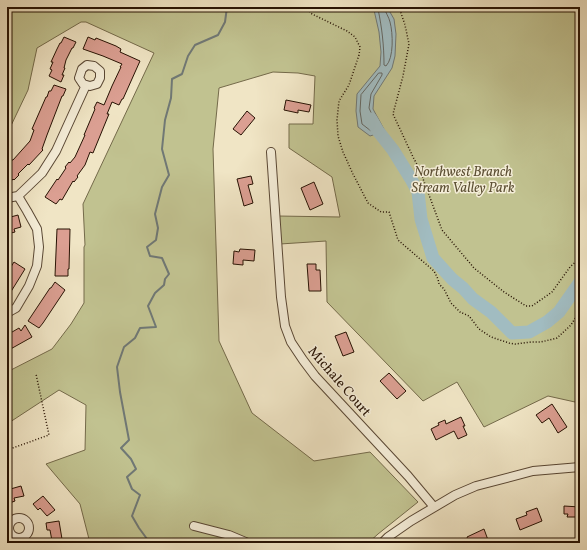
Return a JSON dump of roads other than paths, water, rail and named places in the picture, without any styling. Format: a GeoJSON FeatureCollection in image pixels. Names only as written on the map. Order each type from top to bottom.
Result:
{"type":"FeatureCollection","features":[{"type":"Feature","properties":{"kind":"street"},"geometry":{"type":"LineString","coordinates":[[7,198],[18,196],[42,173],[56,151],[86,85]]}},
{"type":"Feature","properties":{"kind":"street","name":"Michale Court"},"geometry":{"type":"LineString","coordinates":[[271,152],[281,297],[286,326],[291,342],[302,360],[315,376],[408,476],[434,507]]}},
{"type":"Feature","properties":{"kind":"street"},"geometry":{"type":"LineString","coordinates":[[7,313],[16,308],[29,286],[37,266],[39,247],[37,229],[18,196]]}},
{"type":"Feature","properties":{"kind":"street"},"geometry":{"type":"LineString","coordinates":[[382,543],[411,521],[434,507],[455,495],[476,486],[534,471],[580,467]]}},
{"type":"Feature","properties":{"kind":"street"},"geometry":{"type":"LineString","coordinates":[[20,518],[26,520],[29,530],[24,541],[12,537],[8,528],[10,522],[14,519],[20,518]]}},
{"type":"Feature","properties":{"kind":"street"},"geometry":{"type":"LineString","coordinates":[[194,526],[229,535],[248,543]]}},
{"type":"Feature","properties":{"kind":"water"},"geometry":{"type":"Polygon","coordinates":[[[371,7],[387,7],[394,19],[396,34],[395,56],[392,68],[374,96],[373,109],[385,131],[370,136],[358,127],[356,111],[357,94],[380,66],[381,52],[379,32],[374,10],[371,7]]]}},
{"type":"Feature","properties":{"kind":"waterway"},"geometry":{"type":"LineString","coordinates":[[150,543],[132,516],[140,495],[132,489],[127,477],[136,469],[131,459],[121,448],[129,440],[117,367],[124,347],[135,338],[140,328],[156,327],[148,306],[155,293],[164,285],[165,279],[169,274],[162,258],[150,256],[147,247],[156,240],[158,228],[155,214],[162,187],[169,175],[162,149],[165,120],[171,98],[172,79],[182,74],[188,56],[195,45],[218,35],[225,22],[227,7]]}},
{"type":"Feature","properties":{"kind":"waterway"},"geometry":{"type":"LineString","coordinates":[[371,119],[378,131],[393,150],[418,192],[421,219],[433,258],[473,299],[491,312],[512,333],[529,332],[547,322],[559,312],[580,282]]}},
{"type":"Feature","properties":{"kind":"park label","name":"Northwest Branch Stream Valley Park"},"geometry":{"type":"Point","coordinates":[463,180]}}]}
